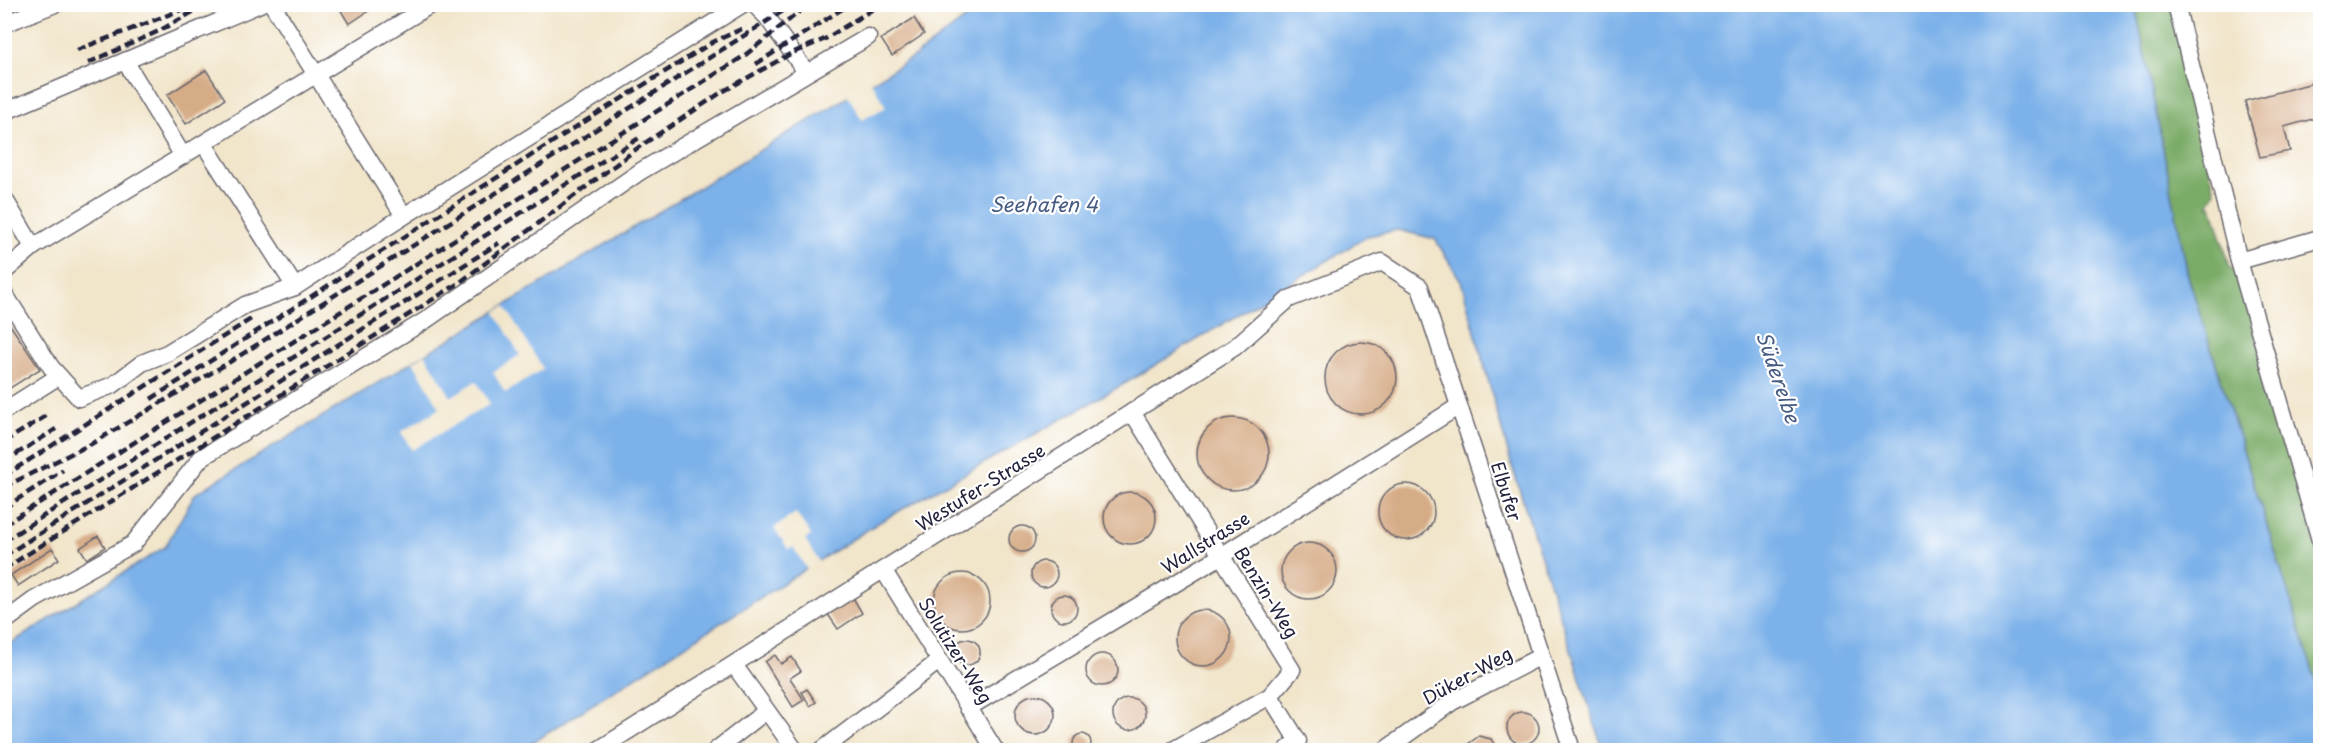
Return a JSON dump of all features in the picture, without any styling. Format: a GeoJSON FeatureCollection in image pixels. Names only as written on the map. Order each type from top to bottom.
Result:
{"type":"FeatureCollection","features":[{"type":"Feature","properties":{"kind":"lane"},"geometry":{"type":"LineString","coordinates":[[4,24],[55,4]]}},
{"type":"Feature","properties":{"kind":"lane"},"geometry":{"type":"LineString","coordinates":[[4,112],[260,4]]}},
{"type":"Feature","properties":{"kind":"lane"},"geometry":{"type":"LineString","coordinates":[[272,4],[404,216]]}},
{"type":"Feature","properties":{"kind":"lane"},"geometry":{"type":"LineString","coordinates":[[4,272],[33,247],[432,4]]}},
{"type":"Feature","properties":{"kind":"lane"},"geometry":{"type":"LineString","coordinates":[[4,293],[59,376],[79,398],[113,385],[142,363],[167,353],[245,305],[295,287],[404,216],[743,4]]}},
{"type":"Feature","properties":{"kind":"lane"},"geometry":{"type":"LineString","coordinates":[[754,4],[767,17],[806,72]]}},
{"type":"Feature","properties":{"kind":"lane"},"geometry":{"type":"LineString","coordinates":[[2176,4],[2239,261],[2320,540]]}},
{"type":"Feature","properties":{"kind":"lane"},"geometry":{"type":"LineString","coordinates":[[4,622],[34,600],[133,544],[201,458],[426,320],[641,171],[868,37]]}},
{"type":"Feature","properties":{"kind":"lane"},"geometry":{"type":"LineString","coordinates":[[126,61],[183,156]]}},
{"type":"Feature","properties":{"kind":"lane"},"geometry":{"type":"LineString","coordinates":[[204,144],[295,287]]}},
{"type":"Feature","properties":{"kind":"lane"},"geometry":{"type":"LineString","coordinates":[[4,198],[33,247]]}},
{"type":"Feature","properties":{"kind":"lane"},"geometry":{"type":"LineString","coordinates":[[2239,261],[2320,238]]}},
{"type":"Feature","properties":{"kind":"lane","name":"Elbufer"},"geometry":{"type":"LineString","coordinates":[[1382,262],[1420,287],[1572,750]]}},
{"type":"Feature","properties":{"kind":"lane","name":"Westufer-Strasse"},"geometry":{"type":"LineString","coordinates":[[598,750],[1235,347],[1289,299],[1382,262]]}},
{"type":"Feature","properties":{"kind":"lane"},"geometry":{"type":"LineString","coordinates":[[4,411],[59,376]]}},
{"type":"Feature","properties":{"kind":"lane","name":"Wallstrasse"},"geometry":{"type":"LineString","coordinates":[[968,708],[1221,556],[1459,406]]}},
{"type":"Feature","properties":{"kind":"lane","name":"Benzin-Weg"},"geometry":{"type":"LineString","coordinates":[[1132,412],[1292,670],[1270,696]]}},
{"type":"Feature","properties":{"kind":"lane","name":"Solutizer-Weg"},"geometry":{"type":"LineString","coordinates":[[884,571],[995,750]]}},
{"type":"Feature","properties":{"kind":"lane","name":"Düker-Weg"},"geometry":{"type":"LineString","coordinates":[[1385,750],[1452,702],[1541,656]]}},
{"type":"Feature","properties":{"kind":"lane"},"geometry":{"type":"LineString","coordinates":[[822,750],[939,661]]}},
{"type":"Feature","properties":{"kind":"lane"},"geometry":{"type":"LineString","coordinates":[[734,665],[795,750]]}},
{"type":"Feature","properties":{"kind":"lane"},"geometry":{"type":"LineString","coordinates":[[1173,750],[1270,696],[1299,741],[1287,750]]}},
{"type":"Feature","properties":{"kind":"lane"},"geometry":{"type":"LineString","coordinates":[[716,750],[766,711]]}},
{"type":"Feature","properties":{"kind":"green space"},"geometry":{"type":"Polygon","coordinates":[[[2135,5],[2171,5],[2215,192],[2208,206],[2212,205],[2230,267],[2238,273],[2320,559],[2320,694],[2188,275],[2135,5]]]}},
{"type":"Feature","properties":{"kind":"water"},"geometry":{"type":"Polygon","coordinates":[[[985,4],[2135,5],[2188,276],[2320,694],[2320,750],[1603,750],[1511,463],[1461,281],[1435,239],[1398,230],[1368,236],[1129,381],[878,523],[521,750],[5,750],[5,647],[165,547],[195,494],[915,56],[985,4]]]}},
{"type":"Feature","properties":{"kind":"pier"},"geometry":{"type":"Polygon","coordinates":[[[870,80],[886,107],[862,120],[847,94],[870,80]]]}},
{"type":"Feature","properties":{"kind":"pier"},"geometry":{"type":"Polygon","coordinates":[[[505,306],[543,369],[505,393],[493,372],[520,355],[495,312],[505,306]]]}},
{"type":"Feature","properties":{"kind":"pier"},"geometry":{"type":"Polygon","coordinates":[[[425,354],[451,397],[476,381],[490,404],[412,450],[401,432],[440,408],[413,362],[425,354]]]}},
{"type":"Feature","properties":{"kind":"pier"},"geometry":{"type":"Polygon","coordinates":[[[796,513],[811,535],[805,540],[820,563],[808,571],[793,547],[788,549],[774,528],[796,513]]]}},
{"type":"Feature","properties":{"kind":"building"},"geometry":{"type":"Polygon","coordinates":[[[337,4],[379,4],[349,24],[337,4]]]}},
{"type":"Feature","properties":{"kind":"building"},"geometry":{"type":"Polygon","coordinates":[[[914,18],[924,34],[892,56],[881,39],[914,18]]]}},
{"type":"Feature","properties":{"kind":"building"},"geometry":{"type":"Polygon","coordinates":[[[206,70],[225,99],[186,124],[167,95],[206,70]]]}},
{"type":"Feature","properties":{"kind":"building"},"geometry":{"type":"Polygon","coordinates":[[[2320,81],[2320,117],[2284,127],[2290,151],[2260,157],[2245,101],[2320,81]]]}},
{"type":"Feature","properties":{"kind":"building"},"geometry":{"type":"Polygon","coordinates":[[[4,316],[40,369],[4,392],[4,316]]]}},
{"type":"Feature","properties":{"kind":"building"},"geometry":{"type":"Polygon","coordinates":[[[1354,342],[1368,342],[1387,352],[1397,371],[1397,385],[1387,404],[1368,414],[1354,414],[1335,404],[1325,385],[1325,371],[1335,352],[1354,342]]]}},
{"type":"Feature","properties":{"kind":"building"},"geometry":{"type":"Polygon","coordinates":[[[1226,418],[1240,418],[1259,428],[1269,447],[1269,461],[1259,480],[1240,490],[1226,490],[1207,480],[1197,461],[1197,447],[1207,428],[1226,418]]]}},
{"type":"Feature","properties":{"kind":"building"},"geometry":{"type":"Polygon","coordinates":[[[1406,484],[1421,489],[1429,497],[1434,512],[1429,527],[1421,535],[1406,540],[1391,535],[1383,527],[1378,512],[1383,497],[1391,489],[1406,484]]]}},
{"type":"Feature","properties":{"kind":"building"},"geometry":{"type":"Polygon","coordinates":[[[1125,492],[1135,492],[1145,496],[1152,503],[1156,518],[1152,533],[1145,540],[1135,544],[1125,544],[1115,540],[1108,533],[1104,523],[1104,513],[1108,503],[1115,496],[1125,492]]]}},
{"type":"Feature","properties":{"kind":"building"},"geometry":{"type":"Polygon","coordinates":[[[1022,526],[1031,530],[1035,539],[1031,548],[1022,552],[1013,548],[1009,539],[1013,530],[1022,526]]]}},
{"type":"Feature","properties":{"kind":"building"},"geometry":{"type":"Polygon","coordinates":[[[98,536],[105,547],[87,559],[80,548],[98,536]]]}},
{"type":"Feature","properties":{"kind":"building"},"geometry":{"type":"Polygon","coordinates":[[[1309,543],[1324,548],[1332,556],[1337,571],[1332,586],[1324,594],[1309,599],[1294,594],[1286,586],[1281,571],[1286,556],[1294,548],[1309,543]]]}},
{"type":"Feature","properties":{"kind":"building"},"geometry":{"type":"Polygon","coordinates":[[[52,548],[59,559],[18,586],[11,575],[52,548]]]}},
{"type":"Feature","properties":{"kind":"building"},"geometry":{"type":"Polygon","coordinates":[[[1044,561],[1053,565],[1057,574],[1053,583],[1044,587],[1035,583],[1031,574],[1035,565],[1044,561]]]}},
{"type":"Feature","properties":{"kind":"building"},"geometry":{"type":"Polygon","coordinates":[[[956,573],[968,573],[978,577],[986,585],[990,601],[986,617],[978,625],[968,629],[956,629],[946,625],[938,617],[934,607],[934,595],[938,585],[946,577],[956,573]]]}},
{"type":"Feature","properties":{"kind":"building"},"geometry":{"type":"Polygon","coordinates":[[[1064,595],[1073,599],[1077,608],[1073,617],[1064,621],[1055,617],[1051,608],[1055,599],[1064,595]]]}},
{"type":"Feature","properties":{"kind":"building"},"geometry":{"type":"Polygon","coordinates":[[[852,596],[862,613],[838,629],[827,613],[852,596]]]}},
{"type":"Feature","properties":{"kind":"building"},"geometry":{"type":"Polygon","coordinates":[[[1203,610],[1223,618],[1231,638],[1223,658],[1203,666],[1183,658],[1175,638],[1183,618],[1203,610]]]}},
{"type":"Feature","properties":{"kind":"building"},"geometry":{"type":"Polygon","coordinates":[[[967,639],[976,643],[980,652],[976,661],[967,665],[958,661],[954,652],[958,643],[967,639]]]}},
{"type":"Feature","properties":{"kind":"building"},"geometry":{"type":"Polygon","coordinates":[[[1102,654],[1113,659],[1118,670],[1113,681],[1102,686],[1091,681],[1086,670],[1091,659],[1102,654]]]}},
{"type":"Feature","properties":{"kind":"building"},"geometry":{"type":"Polygon","coordinates":[[[775,655],[781,664],[792,657],[801,671],[790,678],[804,700],[793,707],[765,662],[775,655]]]}},
{"type":"Feature","properties":{"kind":"building"},"geometry":{"type":"Polygon","coordinates":[[[807,689],[816,702],[810,706],[802,692],[807,689]]]}},
{"type":"Feature","properties":{"kind":"building"},"geometry":{"type":"Polygon","coordinates":[[[1035,695],[1049,701],[1055,715],[1049,729],[1035,735],[1021,729],[1015,715],[1021,701],[1035,695]]]}},
{"type":"Feature","properties":{"kind":"building"},"geometry":{"type":"Polygon","coordinates":[[[1129,698],[1140,703],[1145,714],[1140,725],[1129,730],[1118,725],[1113,714],[1118,703],[1129,698]]]}},
{"type":"Feature","properties":{"kind":"building"},"geometry":{"type":"Polygon","coordinates":[[[1523,712],[1534,717],[1539,728],[1534,739],[1523,744],[1512,739],[1507,728],[1512,717],[1523,712]]]}},
{"type":"Feature","properties":{"kind":"building"},"geometry":{"type":"Polygon","coordinates":[[[1078,734],[1086,734],[1091,739],[1089,750],[1078,752],[1073,747],[1073,739],[1078,734]]]}},
{"type":"Feature","properties":{"kind":"building"},"geometry":{"type":"Polygon","coordinates":[[[1479,736],[1491,739],[1498,750],[1466,750],[1468,744],[1479,736]]]}},
{"type":"Feature","properties":{"kind":"railway"},"geometry":{"type":"LineString","coordinates":[[88,63],[159,31],[207,4]]}},
{"type":"Feature","properties":{"kind":"railway"},"geometry":{"type":"LineString","coordinates":[[4,487],[91,444],[228,363],[794,4]]}},
{"type":"Feature","properties":{"kind":"railway"},"geometry":{"type":"LineString","coordinates":[[4,525],[744,56],[809,4]]}},
{"type":"Feature","properties":{"kind":"railway"},"geometry":{"type":"LineString","coordinates":[[756,64],[850,4]]}},
{"type":"Feature","properties":{"kind":"railway"},"geometry":{"type":"LineString","coordinates":[[4,569],[459,283],[639,147],[722,92],[792,53],[825,39],[881,4]]}},
{"type":"Feature","properties":{"kind":"railway"},"geometry":{"type":"LineString","coordinates":[[77,50],[186,8]]}},
{"type":"Feature","properties":{"kind":"railway"},"geometry":{"type":"LineString","coordinates":[[151,399],[579,125],[713,42],[746,27]]}},
{"type":"Feature","properties":{"kind":"railway"},"geometry":{"type":"LineString","coordinates":[[4,541],[639,138]]}},
{"type":"Feature","properties":{"kind":"railway"},"geometry":{"type":"LineString","coordinates":[[4,556],[499,243]]}},
{"type":"Feature","properties":{"kind":"railway"},"geometry":{"type":"LineString","coordinates":[[4,476],[251,319]]}},
{"type":"Feature","properties":{"kind":"railway"},"geometry":{"type":"LineString","coordinates":[[4,442],[46,416]]}},
{"type":"Feature","properties":{"kind":"railway"},"geometry":{"type":"LineString","coordinates":[[4,462],[56,429]]}},
{"type":"Feature","properties":{"kind":"railway"},"geometry":{"type":"LineString","coordinates":[[4,508],[63,470]]}},
{"type":"Feature","properties":{"kind":"water label","name":"Seehafen 4"},"geometry":{"type":"Point","coordinates":[1044,204]}},
{"type":"Feature","properties":{"kind":"water label","name":"Süderelbe"},"geometry":{"type":"Point","coordinates":[1779,377]}}]}
